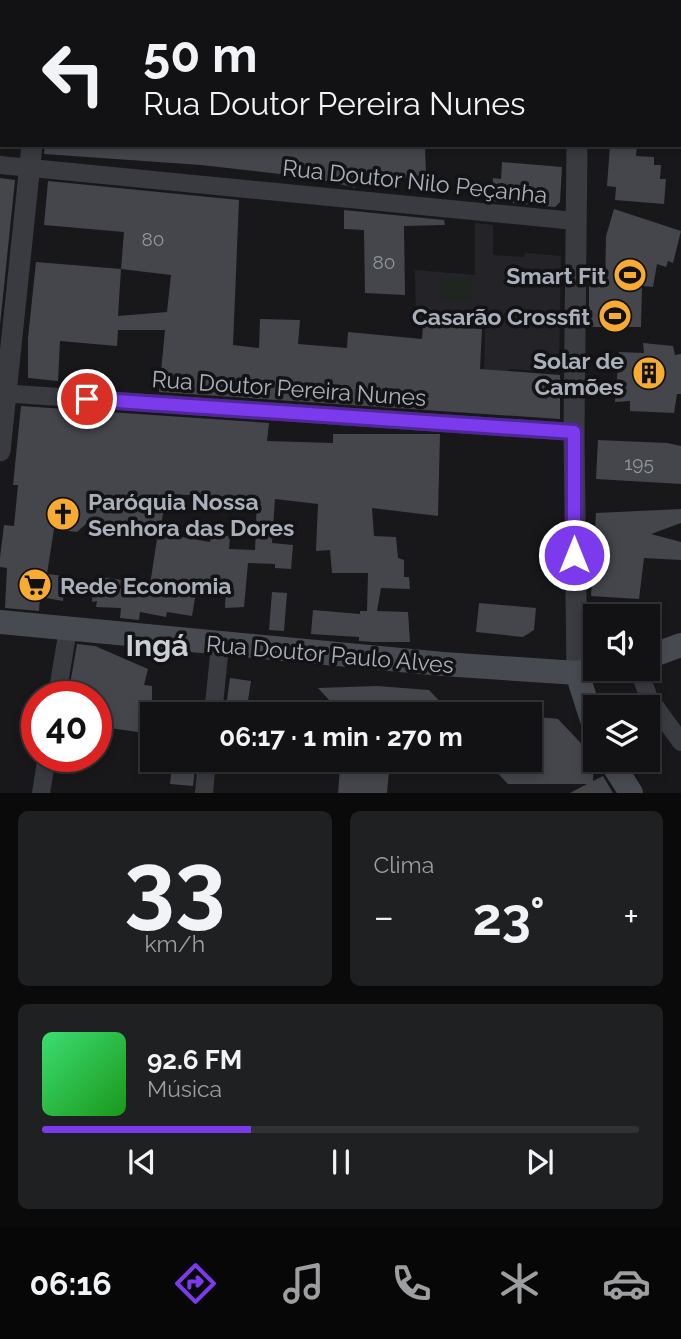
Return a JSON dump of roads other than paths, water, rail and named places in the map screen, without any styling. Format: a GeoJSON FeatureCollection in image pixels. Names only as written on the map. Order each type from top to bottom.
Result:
{"type":"FeatureCollection","features":[{"type":"Feature","properties":{"kind":"main road","name":"Rua Doutor Paulo Alves"},"geometry":{"type":"LineString","coordinates":[[1,621],[220,646],[583,671]]}},
{"type":"Feature","properties":{"kind":"main road"},"geometry":{"type":"LineString","coordinates":[[660,653],[681,645]]}},
{"type":"Feature","properties":{"kind":"main road"},"geometry":{"type":"LineString","coordinates":[[618,772],[631,793]]}},
{"type":"Feature","properties":{"kind":"street"},"geometry":{"type":"LineString","coordinates":[[0,451],[3,393],[32,147]]}},
{"type":"Feature","properties":{"kind":"street"},"geometry":{"type":"LineString","coordinates":[[577,147],[574,432],[584,604]]}},
{"type":"Feature","properties":{"kind":"street","name":"Rua Doutor Nilo Peçanha"},"geometry":{"type":"LineString","coordinates":[[0,165],[575,221]]}},
{"type":"Feature","properties":{"kind":"street","name":"Rua Doutor Pereira Nunes"},"geometry":{"type":"LineString","coordinates":[[3,393],[574,432]]}},
{"type":"Feature","properties":{"kind":"street"},"geometry":{"type":"LineString","coordinates":[[59,681],[68,629]]}},
{"type":"Feature","properties":{"kind":"street"},"geometry":{"type":"LineString","coordinates":[[213,702],[220,646]]}},
{"type":"Feature","properties":{"kind":"street"},"geometry":{"type":"LineString","coordinates":[[643,681],[649,698],[681,743]]}},
{"type":"Feature","properties":{"kind":"street"},"geometry":{"type":"LineString","coordinates":[[41,793],[44,772]]}},
{"type":"Feature","properties":{"kind":"street"},"geometry":{"type":"LineString","coordinates":[[204,793],[206,772]]}},
{"type":"Feature","properties":{"kind":"place","name":"Smart Fit"},"geometry":{"type":"Point","coordinates":[630,275]}},
{"type":"Feature","properties":{"kind":"place","name":"Casarão Crossfit"},"geometry":{"type":"Point","coordinates":[615,316]}},
{"type":"Feature","properties":{"kind":"place","name":"Solar de Camões"},"geometry":{"type":"Point","coordinates":[649,373]}},
{"type":"Feature","properties":{"kind":"place","name":"Paróquia Nossa Senhora das Dores"},"geometry":{"type":"Point","coordinates":[63,514]}},
{"type":"Feature","properties":{"kind":"place","name":"Rede Economia"},"geometry":{"type":"Point","coordinates":[35,585]}},
{"type":"Feature","properties":{"kind":"district","name":"Ingá"},"geometry":{"type":"Point","coordinates":[157,645]}}]}
